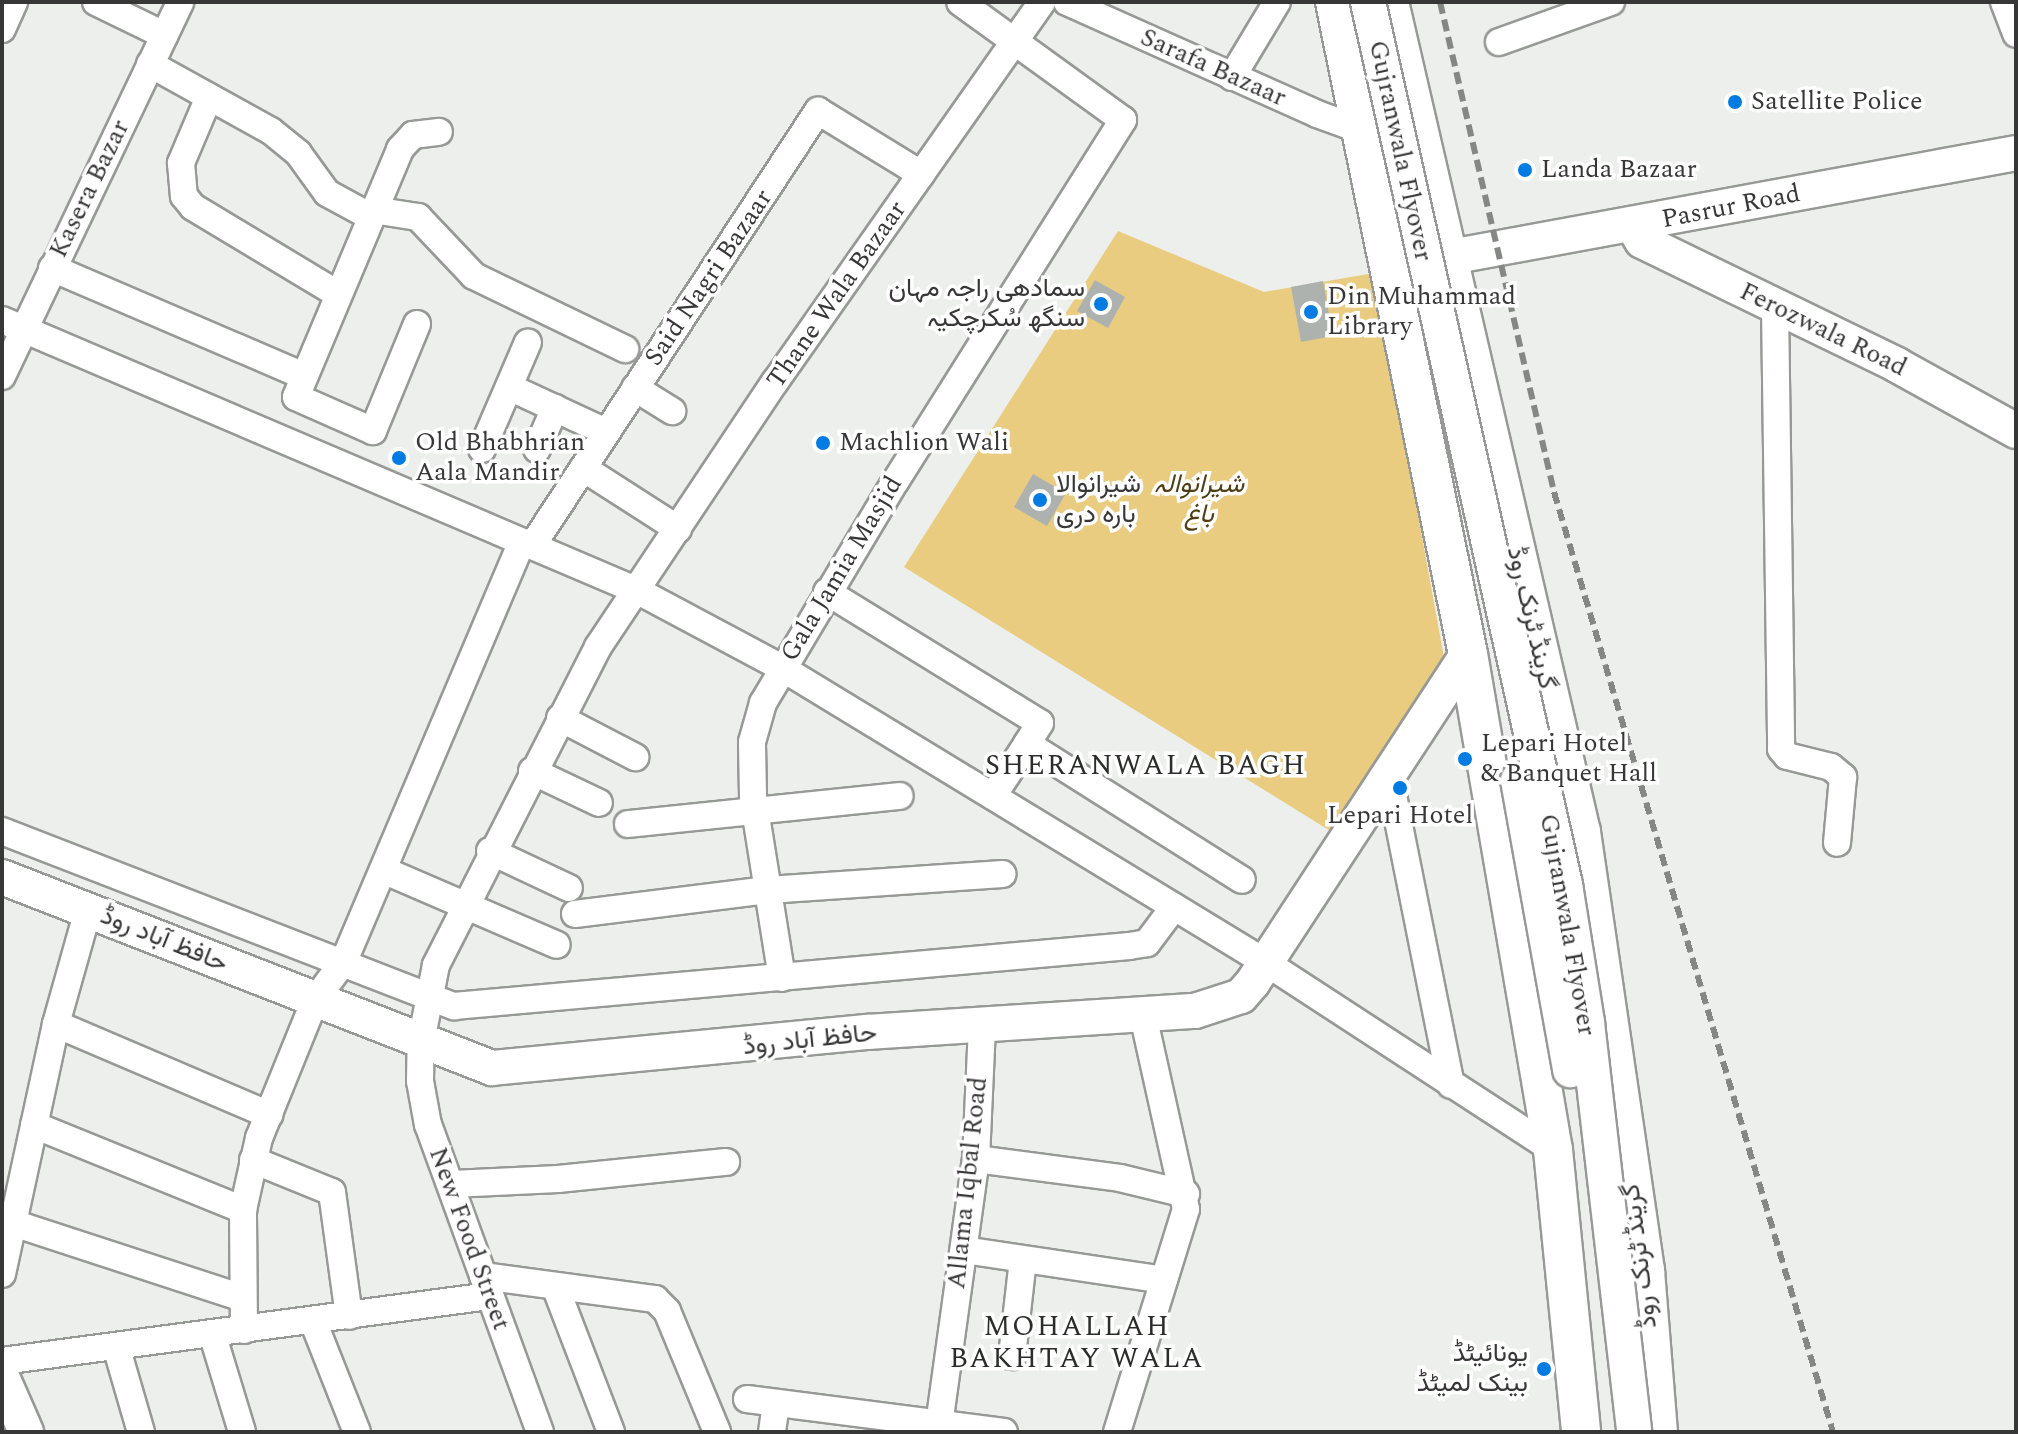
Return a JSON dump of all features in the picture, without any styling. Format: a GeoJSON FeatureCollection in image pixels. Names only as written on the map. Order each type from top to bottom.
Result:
{"type":"FeatureCollection","features":[{"type":"Feature","properties":{"kind":"highway"},"geometry":{"type":"LineString","coordinates":[[1335,2],[1468,654],[1553,1150],[1581,1432]]}},
{"type":"Feature","properties":{"kind":"highway","name":"گرینڈ ٹرنک روڈ"},"geometry":{"type":"LineString","coordinates":[[1389,2],[1448,268],[1581,832],[1645,1271],[1658,1432]]}},
{"type":"Feature","properties":{"kind":"main road","name":"Gujranwala Flyover"},"geometry":{"type":"LineString","coordinates":[[1346,2],[1512,751],[1550,946],[1592,1226],[1612,1432]]}},
{"type":"Feature","properties":{"kind":"main road","name":"Gujranwala Flyover"},"geometry":{"type":"LineString","coordinates":[[1368,2],[1565,885],[1587,1023],[1634,1432]]}},
{"type":"Feature","properties":{"kind":"main road","name":"Pasrur Road"},"geometry":{"type":"LineString","coordinates":[[1638,233],[2016,153]]}},
{"type":"Feature","properties":{"kind":"main road","name":"Pasrur Road"},"geometry":{"type":"LineString","coordinates":[[1448,268],[1638,233],[2016,172]]}},
{"type":"Feature","properties":{"kind":"main road","name":"Ferozwala Road"},"geometry":{"type":"LineString","coordinates":[[1638,233],[1775,306],[2016,426]]}},
{"type":"Feature","properties":{"kind":"main road","name":"حافظ آباد روڈ"},"geometry":{"type":"LineString","coordinates":[[2,877],[492,1068],[522,1069],[867,1032],[982,1028],[1221,1006],[1241,996],[1265,962],[1388,770],[1468,654]]}},
{"type":"Feature","properties":{"kind":"main road"},"geometry":{"type":"LineString","coordinates":[[2,1377],[26,1432]]}},
{"type":"Feature","properties":{"kind":"street"},"geometry":{"type":"LineString","coordinates":[[2,29],[14,2]]}},
{"type":"Feature","properties":{"kind":"street"},"geometry":{"type":"LineString","coordinates":[[96,2],[164,35]]}},
{"type":"Feature","properties":{"kind":"street","name":"Kasera Bazar"},"geometry":{"type":"LineString","coordinates":[[2,376],[12,324],[52,268],[180,2]]}},
{"type":"Feature","properties":{"kind":"street"},"geometry":{"type":"LineString","coordinates":[[960,2],[1015,44]]}},
{"type":"Feature","properties":{"kind":"street","name":"Thane Wala Bazaar"},"geometry":{"type":"LineString","coordinates":[[532,771],[598,647],[1042,2]]}},
{"type":"Feature","properties":{"kind":"street","name":"Sarafa Bazaar"},"geometry":{"type":"LineString","coordinates":[[1067,2],[1232,77],[1361,130]]}},
{"type":"Feature","properties":{"kind":"street"},"geometry":{"type":"LineString","coordinates":[[1232,77],[1276,2]]}},
{"type":"Feature","properties":{"kind":"street"},"geometry":{"type":"LineString","coordinates":[[1499,42],[1611,2]]}},
{"type":"Feature","properties":{"kind":"street"},"geometry":{"type":"LineString","coordinates":[[2004,2],[2016,34]]}},
{"type":"Feature","properties":{"kind":"street","name":"Gala Jamia Masjid"},"geometry":{"type":"LineString","coordinates":[[782,978],[756,809],[752,742],[763,703],[827,592],[1123,120],[1049,64],[1015,44]]}},
{"type":"Feature","properties":{"kind":"street"},"geometry":{"type":"LineString","coordinates":[[150,64],[271,131],[298,153],[327,193],[372,213],[418,217],[474,276],[625,349]]}},
{"type":"Feature","properties":{"kind":"street"},"geometry":{"type":"LineString","coordinates":[[209,97],[181,163],[184,196],[193,207],[338,294]]}},
{"type":"Feature","properties":{"kind":"street","name":"Said Nagri Bazaar"},"geometry":{"type":"LineString","coordinates":[[244,1330],[243,1210],[253,1160],[269,1115],[315,1000],[344,961],[527,544],[583,468],[818,111],[921,174]]}},
{"type":"Feature","properties":{"kind":"street"},"geometry":{"type":"LineString","coordinates":[[1361,130],[1414,118]]}},
{"type":"Feature","properties":{"kind":"street"},"geometry":{"type":"LineString","coordinates":[[417,324],[373,431],[296,397],[400,149],[413,135],[439,132]]}},
{"type":"Feature","properties":{"kind":"street"},"geometry":{"type":"LineString","coordinates":[[52,268],[304,376]]}},
{"type":"Feature","properties":{"kind":"street"},"geometry":{"type":"LineString","coordinates":[[1775,306],[1781,749],[1787,756],[1831,767],[1843,777],[1837,843]]}},
{"type":"Feature","properties":{"kind":"street"},"geometry":{"type":"LineString","coordinates":[[12,324],[638,591],[782,668],[1265,962],[1553,1150]]}},
{"type":"Feature","properties":{"kind":"street"},"geometry":{"type":"LineString","coordinates":[[482,449],[528,342]]}},
{"type":"Feature","properties":{"kind":"street"},"geometry":{"type":"LineString","coordinates":[[509,387],[606,432]]}},
{"type":"Feature","properties":{"kind":"street"},"geometry":{"type":"LineString","coordinates":[[635,388],[672,411]]}},
{"type":"Feature","properties":{"kind":"street"},"geometry":{"type":"LineString","coordinates":[[537,449],[555,408]]}},
{"type":"Feature","properties":{"kind":"street"},"geometry":{"type":"LineString","coordinates":[[583,468],[678,529]]}},
{"type":"Feature","properties":{"kind":"street"},"geometry":{"type":"LineString","coordinates":[[827,592],[1040,723],[993,796]]}},
{"type":"Feature","properties":{"kind":"street"},"geometry":{"type":"LineString","coordinates":[[560,718],[635,757]]}},
{"type":"Feature","properties":{"kind":"street"},"geometry":{"type":"LineString","coordinates":[[1027,744],[1242,880]]}},
{"type":"Feature","properties":{"kind":"street"},"geometry":{"type":"LineString","coordinates":[[1388,770],[1451,1085]]}},
{"type":"Feature","properties":{"kind":"street"},"geometry":{"type":"LineString","coordinates":[[532,771],[599,803]]}},
{"type":"Feature","properties":{"kind":"street","name":"New Food Street"},"geometry":{"type":"LineString","coordinates":[[532,771],[464,904],[426,995],[420,1081],[428,1125],[540,1432]]}},
{"type":"Feature","properties":{"kind":"street"},"geometry":{"type":"LineString","coordinates":[[628,824],[900,796]]}},
{"type":"Feature","properties":{"kind":"street"},"geometry":{"type":"LineString","coordinates":[[2,831],[454,1006],[1129,946],[1147,943],[1174,907]]}},
{"type":"Feature","properties":{"kind":"street"},"geometry":{"type":"LineString","coordinates":[[490,851],[569,888]]}},
{"type":"Feature","properties":{"kind":"street"},"geometry":{"type":"LineString","coordinates":[[383,870],[557,945]]}},
{"type":"Feature","properties":{"kind":"street"},"geometry":{"type":"LineString","coordinates":[[575,914],[768,890],[1002,874]]}},
{"type":"Feature","properties":{"kind":"street"},"geometry":{"type":"LineString","coordinates":[[2,1274],[56,1024],[88,910]]}},
{"type":"Feature","properties":{"kind":"street"},"geometry":{"type":"LineString","coordinates":[[1117,1432],[1164,1280],[1186,1194],[1142,1011]]}},
{"type":"Feature","properties":{"kind":"street"},"geometry":{"type":"LineString","coordinates":[[56,1024],[269,1115]]}},
{"type":"Feature","properties":{"kind":"street","name":"Allama Iqbal Road"},"geometry":{"type":"LineString","coordinates":[[938,1427],[976,1159],[982,1028]]}},
{"type":"Feature","properties":{"kind":"street"},"geometry":{"type":"LineString","coordinates":[[34,1125],[243,1210]]}},
{"type":"Feature","properties":{"kind":"street"},"geometry":{"type":"LineString","coordinates":[[976,1159],[1120,1178],[1186,1194]]}},
{"type":"Feature","properties":{"kind":"street"},"geometry":{"type":"LineString","coordinates":[[253,1160],[332,1192],[349,1316]]}},
{"type":"Feature","properties":{"kind":"street"},"geometry":{"type":"LineString","coordinates":[[452,1184],[558,1179],[726,1162]]}},
{"type":"Feature","properties":{"kind":"street"},"geometry":{"type":"LineString","coordinates":[[13,1223],[243,1298]]}},
{"type":"Feature","properties":{"kind":"street"},"geometry":{"type":"LineString","coordinates":[[964,1250],[1164,1280]]}},
{"type":"Feature","properties":{"kind":"street"},"geometry":{"type":"LineString","coordinates":[[1012,1356],[1023,1260]]}},
{"type":"Feature","properties":{"kind":"street"},"geometry":{"type":"LineString","coordinates":[[2,1361],[349,1316],[486,1286],[555,1286],[655,1299],[667,1311],[717,1432]]}},
{"type":"Feature","properties":{"kind":"street"},"geometry":{"type":"LineString","coordinates":[[555,1286],[611,1432]]}},
{"type":"Feature","properties":{"kind":"street"},"geometry":{"type":"LineString","coordinates":[[313,1321],[357,1432]]}},
{"type":"Feature","properties":{"kind":"street"},"geometry":{"type":"LineString","coordinates":[[212,1333],[242,1432]]}},
{"type":"Feature","properties":{"kind":"street"},"geometry":{"type":"LineString","coordinates":[[116,1346],[141,1432]]}},
{"type":"Feature","properties":{"kind":"street"},"geometry":{"type":"LineString","coordinates":[[747,1399],[868,1423],[1001,1432]]}},
{"type":"Feature","properties":{"kind":"street"},"geometry":{"type":"LineString","coordinates":[[772,1432],[776,1403]]}},
{"type":"Feature","properties":{"kind":"green space","name":"شیرانوالہ باغ"},"geometry":{"type":"Polygon","coordinates":[[[1118,231],[1264,292],[1374,273],[1445,663],[1332,832],[904,567],[1118,231]]]}},
{"type":"Feature","properties":{"kind":"building","name":"سمادھی راجہ مہان سنگھ سُکرچکیہ"},"geometry":{"type":"Polygon","coordinates":[[[1095,280],[1125,297],[1108,328],[1077,311],[1095,280]]]}},
{"type":"Feature","properties":{"kind":"building"},"geometry":{"type":"Polygon","coordinates":[[[1323,281],[1333,336],[1301,342],[1291,287],[1323,281]]]}},
{"type":"Feature","properties":{"kind":"building","name":"شیرانوالا بارہ دری"},"geometry":{"type":"Polygon","coordinates":[[[1033,474],[1066,493],[1047,526],[1014,507],[1033,474]]]}},
{"type":"Feature","properties":{"kind":"railway"},"geometry":{"type":"LineString","coordinates":[[1440,2],[1554,492],[1833,1432]]}},
{"type":"Feature","properties":{"kind":"place","name":"Satellite Police"},"geometry":{"type":"Point","coordinates":[1735,102]}},
{"type":"Feature","properties":{"kind":"place","name":"Landa Bazaar"},"geometry":{"type":"Point","coordinates":[1525,170]}},
{"type":"Feature","properties":{"kind":"place","name":"سمادھی راجہ مہان سنگھ سُکرچکیہ"},"geometry":{"type":"Point","coordinates":[1101,304]}},
{"type":"Feature","properties":{"kind":"place","name":"Din Muhammad Library"},"geometry":{"type":"Point","coordinates":[1311,312]}},
{"type":"Feature","properties":{"kind":"place","name":"Machlion Wali"},"geometry":{"type":"Point","coordinates":[823,443]}},
{"type":"Feature","properties":{"kind":"place","name":"Old Bhabhrian Aala Mandir"},"geometry":{"type":"Point","coordinates":[399,458]}},
{"type":"Feature","properties":{"kind":"place","name":"شیرانوالا بارہ دری"},"geometry":{"type":"Point","coordinates":[1040,500]}},
{"type":"Feature","properties":{"kind":"place","name":"Lepari Hotel & Banquet Hall"},"geometry":{"type":"Point","coordinates":[1465,759]}},
{"type":"Feature","properties":{"kind":"place","name":"Lepari Hotel"},"geometry":{"type":"Point","coordinates":[1400,788]}},
{"type":"Feature","properties":{"kind":"place","name":"یونائیٹڈ بینک لمیٹڈ"},"geometry":{"type":"Point","coordinates":[1544,1369]}},
{"type":"Feature","properties":{"kind":"district","name":"SHERANWALA BAGH"},"geometry":{"type":"Point","coordinates":[1146,766]}},
{"type":"Feature","properties":{"kind":"district","name":"MOHALLAH BAKHTAY WALA"},"geometry":{"type":"Point","coordinates":[1077,1343]}}]}
